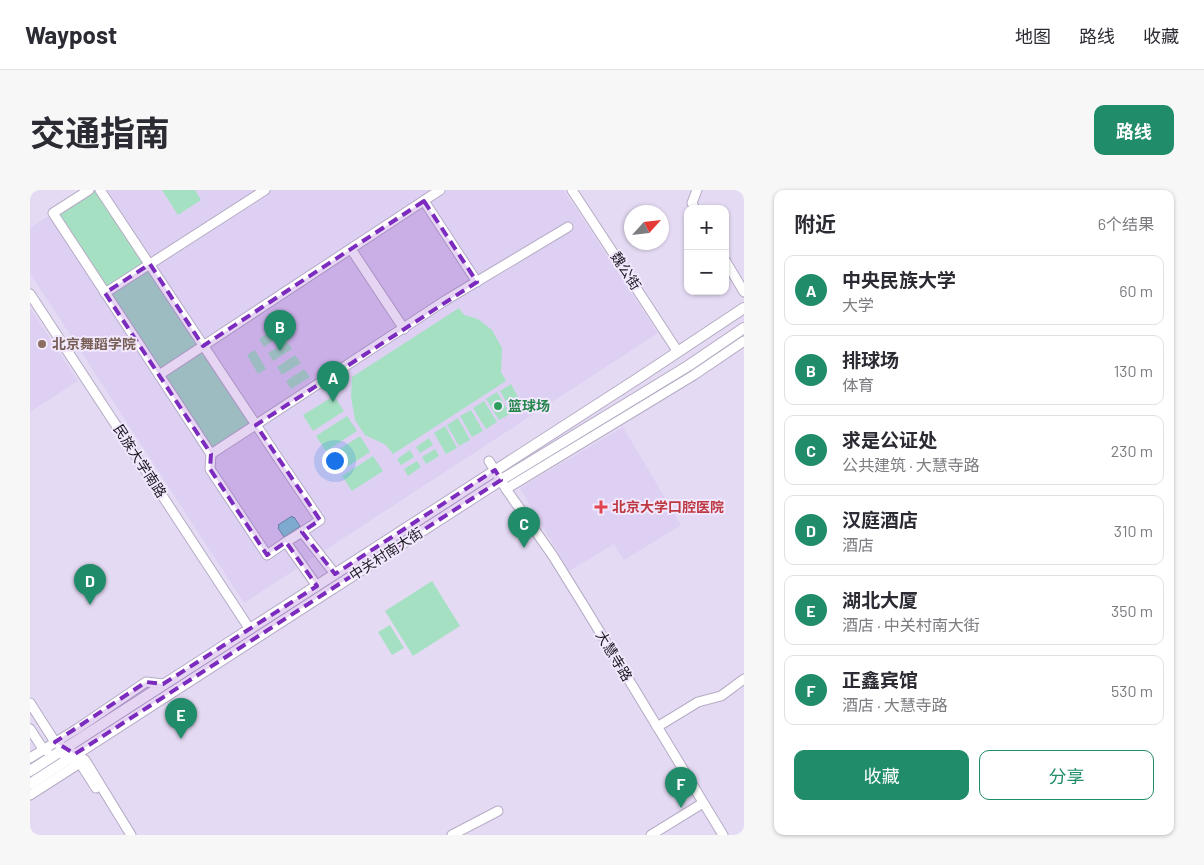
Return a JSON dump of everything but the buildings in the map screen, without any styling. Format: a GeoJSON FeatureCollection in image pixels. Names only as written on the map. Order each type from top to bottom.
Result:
{"type":"FeatureCollection","features":[{"type":"Feature","properties":{"kind":"main road","name":"中关村南大街"},"geometry":{"type":"LineString","coordinates":[[30,771],[744,308]]}},
{"type":"Feature","properties":{"kind":"main road","name":"中关村南大街"},"geometry":{"type":"LineString","coordinates":[[30,784],[77,759],[504,485],[744,328]]}},
{"type":"Feature","properties":{"kind":"street"},"geometry":{"type":"LineString","coordinates":[[89,190],[53,213],[211,454],[210,469],[267,554],[320,520],[100,190]]}},
{"type":"Feature","properties":{"kind":"street"},"geometry":{"type":"LineString","coordinates":[[105,293],[265,190]]}},
{"type":"Feature","properties":{"kind":"street"},"geometry":{"type":"LineString","coordinates":[[159,376],[440,190]]}},
{"type":"Feature","properties":{"kind":"street","name":"魏公街"},"geometry":{"type":"LineString","coordinates":[[572,190],[678,352]]}},
{"type":"Feature","properties":{"kind":"street"},"geometry":{"type":"LineString","coordinates":[[693,205],[697,190]]}},
{"type":"Feature","properties":{"kind":"street"},"geometry":{"type":"LineString","coordinates":[[424,201],[477,282]]}},
{"type":"Feature","properties":{"kind":"street"},"geometry":{"type":"LineString","coordinates":[[211,454],[446,300],[568,227]]}},
{"type":"Feature","properties":{"kind":"street"},"geometry":{"type":"LineString","coordinates":[[351,249],[404,329]]}},
{"type":"Feature","properties":{"kind":"street"},"geometry":{"type":"LineString","coordinates":[[729,267],[744,292]]}},
{"type":"Feature","properties":{"kind":"street","name":"民族大学南路"},"geometry":{"type":"LineString","coordinates":[[30,294],[249,628]]}},
{"type":"Feature","properties":{"kind":"street","name":"中关村南大街"},"geometry":{"type":"LineString","coordinates":[[504,485],[694,375],[744,341]]}},
{"type":"Feature","properties":{"kind":"street","name":"大慧寺路"},"geometry":{"type":"LineString","coordinates":[[490,461],[504,485],[553,556],[723,835]]}},
{"type":"Feature","properties":{"kind":"street"},"geometry":{"type":"LineString","coordinates":[[302,532],[335,574]]}},
{"type":"Feature","properties":{"kind":"street"},"geometry":{"type":"LineString","coordinates":[[286,542],[317,586]]}},
{"type":"Feature","properties":{"kind":"street"},"geometry":{"type":"LineString","coordinates":[[657,727],[698,702],[721,696],[744,679]]}},
{"type":"Feature","properties":{"kind":"street","name":"中关村南大街"},"geometry":{"type":"LineString","coordinates":[[30,758],[146,682],[163,684]]}},
{"type":"Feature","properties":{"kind":"street"},"geometry":{"type":"LineString","coordinates":[[30,703],[61,751]]}},
{"type":"Feature","properties":{"kind":"street"},"geometry":{"type":"LineString","coordinates":[[30,729],[43,749],[61,751],[77,759],[131,835]]}},
{"type":"Feature","properties":{"kind":"street"},"geometry":{"type":"LineString","coordinates":[[77,759],[125,835]]}},
{"type":"Feature","properties":{"kind":"street","name":"中关村南大街"},"geometry":{"type":"LineString","coordinates":[[30,795],[77,759]]}},
{"type":"Feature","properties":{"kind":"street"},"geometry":{"type":"LineString","coordinates":[[651,835],[703,803]]}},
{"type":"Feature","properties":{"kind":"street"},"geometry":{"type":"LineString","coordinates":[[452,835],[498,811]]}},
{"type":"Feature","properties":{"kind":"highlighted area"},"geometry":{"type":"Polygon","coordinates":[[[424,201],[477,282],[256,425],[320,520],[302,532],[335,574],[495,470],[501,480],[75,754],[55,742],[146,682],[163,684],[317,586],[286,542],[267,555],[210,469],[211,454],[105,293],[150,264],[203,346],[424,201]]]}},
{"type":"Feature","properties":{"kind":"shaded area"},"geometry":{"type":"Polygon","coordinates":[[[88,190],[564,190],[658,333],[244,603],[30,273],[30,228],[88,190]]]}},
{"type":"Feature","properties":{"kind":"shaded area"},"geometry":{"type":"Polygon","coordinates":[[[89,190],[100,190],[256,425],[211,454],[53,213],[89,190]]]}},
{"type":"Feature","properties":{"kind":"shaded area"},"geometry":{"type":"Polygon","coordinates":[[[162,190],[195,190],[201,200],[178,215],[162,190]]]}},
{"type":"Feature","properties":{"kind":"shaded area","name":"北京舞蹈学院"},"geometry":{"type":"Polygon","coordinates":[[[30,308],[78,381],[30,412],[30,308]]]}},
{"type":"Feature","properties":{"kind":"shaded area"},"geometry":{"type":"Polygon","coordinates":[[[459,308],[464,315],[478,319],[492,330],[502,348],[501,372],[506,381],[393,454],[386,445],[365,435],[355,420],[351,397],[352,377],[459,308]]]}},
{"type":"Feature","properties":{"kind":"shaded area"},"geometry":{"type":"Polygon","coordinates":[[[277,327],[282,335],[264,347],[259,339],[277,327]]]}},
{"type":"Feature","properties":{"kind":"shaded area"},"geometry":{"type":"Polygon","coordinates":[[[287,341],[292,349],[273,361],[268,353],[287,341]]]}},
{"type":"Feature","properties":{"kind":"shaded area"},"geometry":{"type":"Polygon","coordinates":[[[255,350],[266,369],[258,374],[247,355],[255,350]]]}},
{"type":"Feature","properties":{"kind":"shaded area"},"geometry":{"type":"Polygon","coordinates":[[[295,355],[301,363],[282,375],[277,367],[295,355]]]}},
{"type":"Feature","properties":{"kind":"shaded area"},"geometry":{"type":"Polygon","coordinates":[[[304,369],[310,377],[291,389],[286,381],[304,369]]]}},
{"type":"Feature","properties":{"kind":"shaded area","name":"篮球场"},"geometry":{"type":"Polygon","coordinates":[[[511,384],[523,406],[512,412],[500,391],[511,384]]]}},
{"type":"Feature","properties":{"kind":"shaded area","name":"篮球场"},"geometry":{"type":"Polygon","coordinates":[[[497,392],[510,414],[499,420],[486,399],[497,392]]]}},
{"type":"Feature","properties":{"kind":"shaded area"},"geometry":{"type":"Polygon","coordinates":[[[334,396],[344,411],[313,431],[303,415],[334,396]]]}},
{"type":"Feature","properties":{"kind":"shaded area","name":"篮球场"},"geometry":{"type":"Polygon","coordinates":[[[484,401],[497,422],[486,429],[473,408],[484,401]]]}},
{"type":"Feature","properties":{"kind":"shaded area","name":"篮球场"},"geometry":{"type":"Polygon","coordinates":[[[471,410],[483,431],[472,437],[460,416],[471,410]]]}},
{"type":"Feature","properties":{"kind":"shaded area"},"geometry":{"type":"Polygon","coordinates":[[[347,416],[357,431],[326,451],[316,436],[347,416]]]}},
{"type":"Feature","properties":{"kind":"shaded area"},"geometry":{"type":"Polygon","coordinates":[[[458,418],[470,440],[459,446],[447,425],[458,418]]]}},
{"type":"Feature","properties":{"kind":"shaded area"},"geometry":{"type":"Polygon","coordinates":[[[445,426],[457,448],[446,454],[434,433],[445,426]]]}},
{"type":"Feature","properties":{"kind":"shaded area","name":"北京大学口腔医院"},"geometry":{"type":"Polygon","coordinates":[[[623,427],[681,525],[624,560],[614,544],[569,571],[520,488],[623,427]]]}},
{"type":"Feature","properties":{"kind":"shaded area"},"geometry":{"type":"Polygon","coordinates":[[[360,436],[370,452],[339,472],[329,456],[360,436]]]}},
{"type":"Feature","properties":{"kind":"shaded area"},"geometry":{"type":"Polygon","coordinates":[[[429,438],[433,445],[420,453],[416,447],[429,438]]]}},
{"type":"Feature","properties":{"kind":"shaded area"},"geometry":{"type":"Polygon","coordinates":[[[435,449],[439,456],[426,464],[422,457],[435,449]]]}},
{"type":"Feature","properties":{"kind":"shaded area"},"geometry":{"type":"Polygon","coordinates":[[[410,450],[414,457],[401,465],[397,459],[410,450]]]}},
{"type":"Feature","properties":{"kind":"shaded area"},"geometry":{"type":"Polygon","coordinates":[[[373,456],[383,471],[352,491],[342,476],[373,456]]]}},
{"type":"Feature","properties":{"kind":"shaded area"},"geometry":{"type":"Polygon","coordinates":[[[417,461],[421,467],[408,476],[404,469],[417,461]]]}},
{"type":"Feature","properties":{"kind":"shaded area"},"geometry":{"type":"Polygon","coordinates":[[[292,516],[300,526],[284,537],[278,525],[292,516]]]}},
{"type":"Feature","properties":{"kind":"shaded area"},"geometry":{"type":"Polygon","coordinates":[[[432,581],[460,626],[413,656],[385,611],[432,581]]]}},
{"type":"Feature","properties":{"kind":"shaded area"},"geometry":{"type":"Polygon","coordinates":[[[390,625],[404,648],[392,655],[378,632],[390,625]]]}},
{"type":"Feature","properties":{"kind":"place","name":"北京舞蹈学院"},"geometry":{"type":"Point","coordinates":[42,344]}},
{"type":"Feature","properties":{"kind":"place","name":"排球场"},"geometry":{"type":"Point","coordinates":[280,351]}},
{"type":"Feature","properties":{"kind":"place","name":"中央民族大学"},"geometry":{"type":"Point","coordinates":[333,402]}},
{"type":"Feature","properties":{"kind":"place","name":"篮球场"},"geometry":{"type":"Point","coordinates":[498,406]}},
{"type":"Feature","properties":{"kind":"place","name":"北京大学口腔医院"},"geometry":{"type":"Point","coordinates":[601,507]}},
{"type":"Feature","properties":{"kind":"place","name":"求是公证处"},"geometry":{"type":"Point","coordinates":[524,548]}},
{"type":"Feature","properties":{"kind":"place","name":"汉庭酒店"},"geometry":{"type":"Point","coordinates":[90,605]}},
{"type":"Feature","properties":{"kind":"place","name":"湖北大厦"},"geometry":{"type":"Point","coordinates":[181,739]}},
{"type":"Feature","properties":{"kind":"place","name":"正鑫宾馆"},"geometry":{"type":"Point","coordinates":[681,808]}}]}
